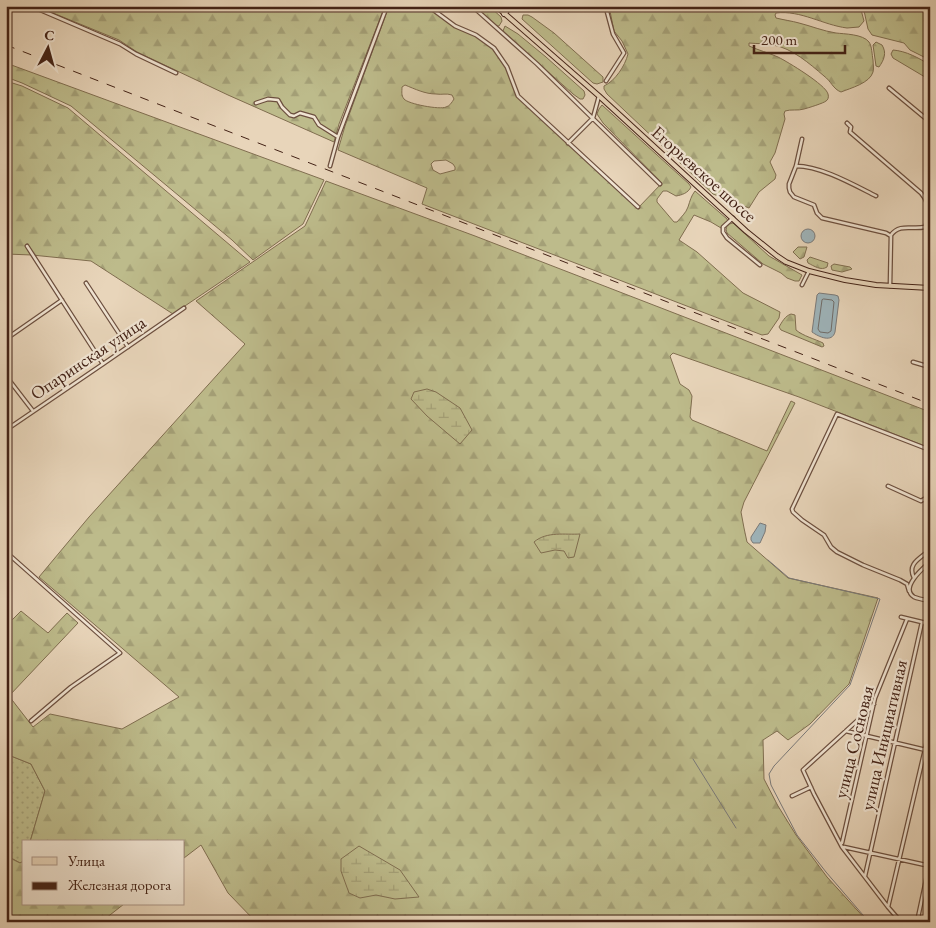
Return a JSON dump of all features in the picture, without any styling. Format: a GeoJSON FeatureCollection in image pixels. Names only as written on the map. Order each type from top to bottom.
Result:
{"type":"FeatureCollection","features":[{"type":"Feature","properties":{"kind":"main road","name":"Егорьевское шоссе"},"geometry":{"type":"LineString","coordinates":[[496,6],[599,96],[764,246],[786,262],[809,271],[858,283],[930,288]]}},
{"type":"Feature","properties":{"kind":"main road"},"geometry":{"type":"LineString","coordinates":[[504,14],[511,6]]}},
{"type":"Feature","properties":{"kind":"street"},"geometry":{"type":"LineString","coordinates":[[31,6],[120,44],[136,54],[176,73]]}},
{"type":"Feature","properties":{"kind":"street"},"geometry":{"type":"LineString","coordinates":[[330,166],[338,137],[387,6]]}},
{"type":"Feature","properties":{"kind":"street"},"geometry":{"type":"LineString","coordinates":[[428,6],[455,26],[476,35],[494,48],[507,67],[518,96],[638,207]]}},
{"type":"Feature","properties":{"kind":"street"},"geometry":{"type":"LineString","coordinates":[[472,6],[537,64],[660,184]]}},
{"type":"Feature","properties":{"kind":"street"},"geometry":{"type":"LineString","coordinates":[[604,6],[613,34],[624,53],[606,81]]}},
{"type":"Feature","properties":{"kind":"street"},"geometry":{"type":"LineString","coordinates":[[889,88],[930,122]]}},
{"type":"Feature","properties":{"kind":"street"},"geometry":{"type":"LineString","coordinates":[[568,143],[593,118],[599,96]]}},
{"type":"Feature","properties":{"kind":"street"},"geometry":{"type":"LineString","coordinates":[[256,103],[268,99],[278,100],[290,115],[294,116],[300,113],[314,117],[319,125],[338,137]]}},
{"type":"Feature","properties":{"kind":"street"},"geometry":{"type":"LineString","coordinates":[[847,123],[851,128],[850,132],[921,193],[929,206],[928,225],[921,228],[902,227],[892,232],[890,286]]}},
{"type":"Feature","properties":{"kind":"street"},"geometry":{"type":"LineString","coordinates":[[802,139],[796,166],[789,184],[790,192],[794,197],[814,205],[816,213],[822,218],[886,233],[891,236]]}},
{"type":"Feature","properties":{"kind":"street"},"geometry":{"type":"LineString","coordinates":[[796,166],[838,177],[876,196]]}},
{"type":"Feature","properties":{"kind":"street"},"geometry":{"type":"LineString","coordinates":[[733,218],[723,227],[723,232],[760,266]]}},
{"type":"Feature","properties":{"kind":"street"},"geometry":{"type":"LineString","coordinates":[[27,246],[103,364]]}},
{"type":"Feature","properties":{"kind":"street"},"geometry":{"type":"LineString","coordinates":[[802,285],[809,271]]}},
{"type":"Feature","properties":{"kind":"street"},"geometry":{"type":"LineString","coordinates":[[86,283],[128,347]]}},
{"type":"Feature","properties":{"kind":"street"},"geometry":{"type":"LineString","coordinates":[[6,339],[62,300]]}},
{"type":"Feature","properties":{"kind":"street","name":"Опаринская улица"},"geometry":{"type":"LineString","coordinates":[[6,430],[184,308]]}},
{"type":"Feature","properties":{"kind":"street"},"geometry":{"type":"LineString","coordinates":[[912,362],[930,367]]}},
{"type":"Feature","properties":{"kind":"street"},"geometry":{"type":"LineString","coordinates":[[6,376],[33,411]]}},
{"type":"Feature","properties":{"kind":"street"},"geometry":{"type":"LineString","coordinates":[[930,450],[837,414],[792,509],[802,520],[824,535],[831,548],[864,565],[900,580],[907,584],[912,596],[930,601]]}},
{"type":"Feature","properties":{"kind":"street"},"geometry":{"type":"LineString","coordinates":[[888,486],[922,501],[926,498],[930,500]]}},
{"type":"Feature","properties":{"kind":"street"},"geometry":{"type":"LineString","coordinates":[[914,578],[911,572],[912,566],[930,550]]}},
{"type":"Feature","properties":{"kind":"street"},"geometry":{"type":"LineString","coordinates":[[6,552],[120,653],[71,687],[31,721]]}},
{"type":"Feature","properties":{"kind":"street"},"geometry":{"type":"LineString","coordinates":[[910,591],[910,584],[914,578],[930,562]]}},
{"type":"Feature","properties":{"kind":"street"},"geometry":{"type":"LineString","coordinates":[[901,617],[930,624]]}},
{"type":"Feature","properties":{"kind":"street","name":"улица Сосновая"},"geometry":{"type":"LineString","coordinates":[[842,846],[875,698],[907,618]]}},
{"type":"Feature","properties":{"kind":"street","name":"улица Инициативная"},"geometry":{"type":"LineString","coordinates":[[865,876],[922,622]]}},
{"type":"Feature","properties":{"kind":"street"},"geometry":{"type":"LineString","coordinates":[[874,704],[870,710],[803,770],[810,787],[842,846],[901,922]]}},
{"type":"Feature","properties":{"kind":"street"},"geometry":{"type":"LineString","coordinates":[[888,907],[930,728]]}},
{"type":"Feature","properties":{"kind":"street"},"geometry":{"type":"LineString","coordinates":[[846,731],[930,751]]}},
{"type":"Feature","properties":{"kind":"street"},"geometry":{"type":"LineString","coordinates":[[792,796],[810,787]]}},
{"type":"Feature","properties":{"kind":"street"},"geometry":{"type":"LineString","coordinates":[[842,846],[930,866],[917,922]]}},
{"type":"Feature","properties":{"kind":"green space"},"geometry":{"type":"Polygon","coordinates":[[[36,6],[385,6],[339,124],[334,142],[137,52],[119,40],[36,6]]]}},
{"type":"Feature","properties":{"kind":"green space"},"geometry":{"type":"Polygon","coordinates":[[[389,6],[427,6],[455,27],[487,43],[506,67],[518,97],[638,208],[662,183],[603,123],[597,114],[602,105],[691,187],[685,193],[676,196],[663,191],[657,199],[657,202],[674,222],[677,222],[686,211],[695,191],[728,221],[721,228],[694,215],[679,240],[697,252],[743,293],[780,312],[779,318],[768,334],[762,335],[422,204],[427,188],[338,150],[389,6]],[[405,85],[402,87],[403,98],[417,105],[443,108],[449,106],[454,99],[452,95],[428,93],[405,85]],[[446,160],[434,161],[431,164],[433,170],[440,174],[455,170],[453,164],[446,160]]]}},
{"type":"Feature","properties":{"kind":"green space"},"geometry":{"type":"Polygon","coordinates":[[[474,6],[489,6],[501,17],[502,21],[499,26],[497,26],[474,6]]]}},
{"type":"Feature","properties":{"kind":"green space"},"geometry":{"type":"Polygon","coordinates":[[[609,6],[860,6],[864,21],[859,27],[847,28],[794,14],[776,13],[775,15],[776,18],[866,39],[871,48],[873,72],[864,82],[841,92],[813,67],[787,49],[770,44],[749,43],[749,46],[778,57],[806,74],[826,90],[828,98],[827,101],[802,110],[785,111],[785,119],[775,153],[770,162],[776,175],[775,179],[759,192],[749,208],[713,194],[607,94],[604,86],[619,73],[628,54],[622,41],[614,31],[609,6]]]}},
{"type":"Feature","properties":{"kind":"green space"},"geometry":{"type":"Polygon","coordinates":[[[863,6],[930,7],[930,60],[910,50],[904,43],[872,35],[868,29],[863,6]]]}},
{"type":"Feature","properties":{"kind":"green space"},"geometry":{"type":"Polygon","coordinates":[[[523,15],[532,17],[554,33],[603,77],[603,82],[593,83],[522,19],[523,15]]]}},
{"type":"Feature","properties":{"kind":"green space"},"geometry":{"type":"Polygon","coordinates":[[[505,26],[546,57],[584,91],[583,99],[573,94],[508,36],[503,31],[505,26]]]}},
{"type":"Feature","properties":{"kind":"green space"},"geometry":{"type":"Polygon","coordinates":[[[876,42],[882,45],[885,54],[879,67],[876,66],[873,45],[876,42]]]}},
{"type":"Feature","properties":{"kind":"green space"},"geometry":{"type":"Polygon","coordinates":[[[893,50],[912,55],[930,65],[930,80],[893,58],[891,54],[893,50]]]}},
{"type":"Feature","properties":{"kind":"green space"},"geometry":{"type":"Polygon","coordinates":[[[6,63],[324,180],[303,224],[253,260],[232,240],[71,106],[6,77],[6,63]]]}},
{"type":"Feature","properties":{"kind":"green space"},"geometry":{"type":"Polygon","coordinates":[[[6,81],[22,86],[68,108],[250,262],[173,314],[91,261],[6,254],[6,81]]]}},
{"type":"Feature","properties":{"kind":"green space"},"geometry":{"type":"Polygon","coordinates":[[[326,181],[475,236],[930,412],[930,448],[799,397],[673,353],[670,356],[680,384],[689,390],[692,396],[690,417],[692,420],[767,451],[791,401],[795,403],[744,502],[741,512],[747,542],[788,578],[878,598],[849,684],[810,724],[788,740],[777,731],[763,740],[764,779],[778,806],[796,835],[827,877],[868,922],[256,922],[228,893],[201,845],[185,857],[185,840],[31,840],[45,791],[31,764],[6,754],[6,626],[21,611],[48,633],[67,613],[78,623],[9,696],[33,727],[50,714],[122,729],[179,697],[39,577],[89,517],[245,344],[196,301],[305,226],[326,181]]]}},
{"type":"Feature","properties":{"kind":"green space"},"geometry":{"type":"Polygon","coordinates":[[[733,223],[769,256],[802,275],[799,281],[787,278],[763,264],[727,233],[727,226],[733,223]]]}},
{"type":"Feature","properties":{"kind":"green space"},"geometry":{"type":"Polygon","coordinates":[[[798,247],[807,247],[804,257],[800,259],[793,252],[798,247]]]}},
{"type":"Feature","properties":{"kind":"green space"},"geometry":{"type":"Polygon","coordinates":[[[810,257],[828,263],[827,267],[815,267],[808,263],[807,260],[810,257]]]}},
{"type":"Feature","properties":{"kind":"green space"},"geometry":{"type":"Polygon","coordinates":[[[834,264],[852,269],[842,272],[832,270],[831,266],[834,264]]]}},
{"type":"Feature","properties":{"kind":"green space"},"geometry":{"type":"Polygon","coordinates":[[[791,314],[795,315],[796,330],[823,343],[824,346],[822,347],[781,330],[779,327],[781,323],[791,314]]]}},
{"type":"Feature","properties":{"kind":"green space"},"geometry":{"type":"Polygon","coordinates":[[[427,389],[436,392],[460,408],[472,430],[460,444],[427,416],[411,399],[414,392],[427,389]]]}},
{"type":"Feature","properties":{"kind":"green space"},"geometry":{"type":"Polygon","coordinates":[[[580,534],[574,557],[568,558],[564,551],[555,550],[541,553],[534,542],[550,535],[580,534]]]}},
{"type":"Feature","properties":{"kind":"green space"},"geometry":{"type":"Polygon","coordinates":[[[6,754],[31,764],[45,791],[31,840],[22,840],[22,862],[20,863],[6,855],[6,754]]]}},
{"type":"Feature","properties":{"kind":"green space"},"geometry":{"type":"Polygon","coordinates":[[[359,846],[400,870],[419,897],[395,899],[376,895],[360,898],[349,893],[341,871],[341,859],[359,846]]]}},
{"type":"Feature","properties":{"kind":"green space"},"geometry":{"type":"Polygon","coordinates":[[[6,856],[20,863],[22,862],[22,906],[121,906],[101,922],[6,922],[6,856]]]}},
{"type":"Feature","properties":{"kind":"water"},"geometry":{"type":"Polygon","coordinates":[[[808,229],[813,231],[815,236],[813,241],[808,243],[803,241],[801,236],[803,231],[808,229]]]}},
{"type":"Feature","properties":{"kind":"water"},"geometry":{"type":"Polygon","coordinates":[[[819,293],[838,296],[839,300],[835,332],[828,338],[812,332],[817,295],[819,293]]]}},
{"type":"Feature","properties":{"kind":"water"},"geometry":{"type":"Polygon","coordinates":[[[760,523],[766,525],[765,532],[760,543],[753,543],[751,537],[760,523]]]}},
{"type":"Feature","properties":{"kind":"waterway"},"geometry":{"type":"LineString","coordinates":[[768,560],[789,578],[880,599],[850,685],[774,766],[769,774],[771,785],[797,835],[869,922]]}},
{"type":"Feature","properties":{"kind":"waterway"},"geometry":{"type":"LineString","coordinates":[[693,759],[736,828]]}},
{"type":"Feature","properties":{"kind":"railway"},"geometry":{"type":"LineString","coordinates":[[6,45],[930,404]]}}]}
